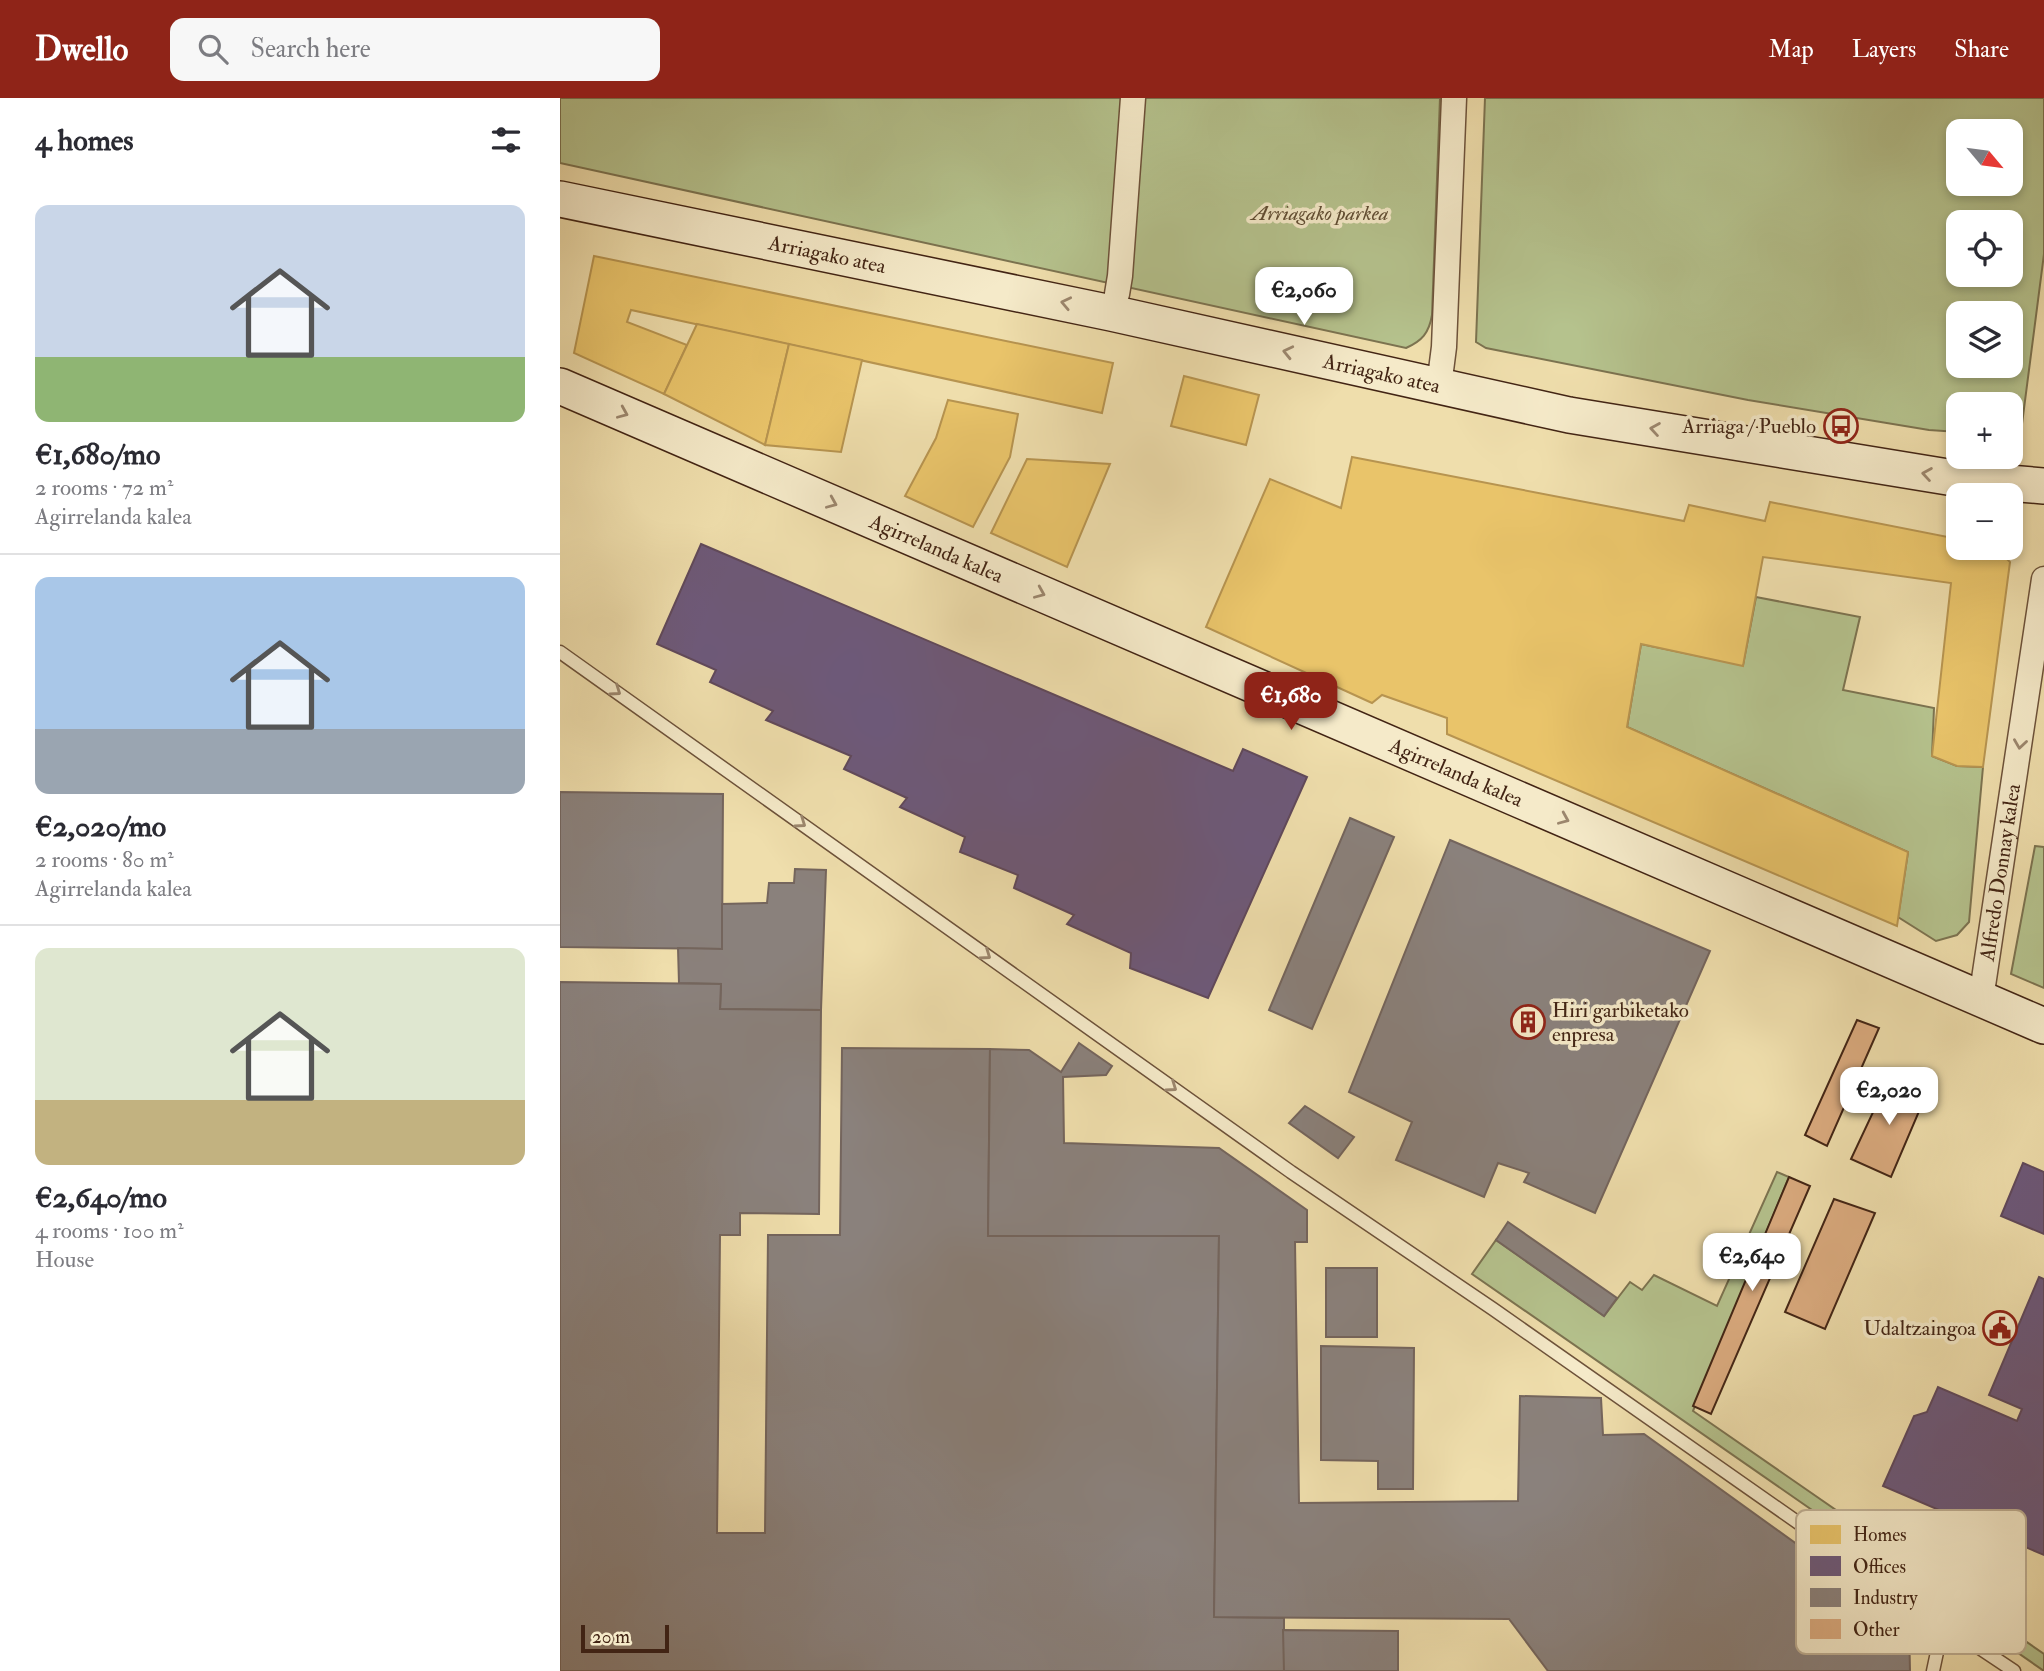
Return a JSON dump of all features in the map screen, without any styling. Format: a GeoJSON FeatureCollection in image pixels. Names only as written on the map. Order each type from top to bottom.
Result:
{"type":"FeatureCollection","features":[{"type":"Feature","properties":{"kind":"street"},"geometry":{"type":"LineString","coordinates":[[1117,294],[1121,276],[1133,98]]}},
{"type":"Feature","properties":{"kind":"street"},"geometry":{"type":"LineString","coordinates":[[1439,386],[1444,347],[1454,98]]}},
{"type":"Feature","properties":{"kind":"street","name":"Arriagako atea"},"geometry":{"type":"LineString","coordinates":[[560,199],[1111,313],[1582,417],[1960,479],[2044,486]]}},
{"type":"Feature","properties":{"kind":"street","name":"Agirrelanda kalea"},"geometry":{"type":"LineString","coordinates":[[560,386],[2044,1026]]}},
{"type":"Feature","properties":{"kind":"street","name":"Alfredo Donnay kalea"},"geometry":{"type":"LineString","coordinates":[[1981,999],[2044,579]]}},
{"type":"Feature","properties":{"kind":"lane"},"geometry":{"type":"LineString","coordinates":[[560,652],[1291,1172],[1796,1521]]}},
{"type":"Feature","properties":{"kind":"lane"},"geometry":{"type":"LineString","coordinates":[[1988,1654],[2014,1671]]}},
{"type":"Feature","properties":{"kind":"green space","name":"Arriagako parkea"},"geometry":{"type":"Polygon","coordinates":[[[560,98],[1440,98],[1431,321],[1424,336],[1406,348],[560,163],[560,98]]]}},
{"type":"Feature","properties":{"kind":"green space"},"geometry":{"type":"Polygon","coordinates":[[[1485,98],[2044,98],[2044,254],[2023,416],[2023,392],[1946,392],[1946,431],[1929,430],[1748,400],[1486,348],[1476,342],[1485,98]]]}},
{"type":"Feature","properties":{"kind":"green space"},"geometry":{"type":"Polygon","coordinates":[[[1756,597],[1860,617],[1843,690],[1934,708],[1932,756],[1957,766],[1983,767],[1969,922],[1957,935],[1936,941],[1898,917],[1908,852],[1627,727],[1641,644],[1743,665],[1756,597]]]}},
{"type":"Feature","properties":{"kind":"green space"},"geometry":{"type":"Polygon","coordinates":[[[2035,846],[2044,847],[2044,988],[2011,974],[2035,846]]]}},
{"type":"Feature","properties":{"kind":"green space"},"geometry":{"type":"Polygon","coordinates":[[[1777,1172],[1789,1177],[1693,1411],[1836,1510],[1812,1510],[1472,1274],[1496,1240],[1604,1316],[1630,1282],[1642,1290],[1654,1275],[1717,1306],[1777,1172]]]}},
{"type":"Feature","properties":{"kind":"green space"},"geometry":{"type":"Polygon","coordinates":[[[2026,1642],[2044,1654],[2044,1671],[2020,1654],[2026,1654],[2026,1642]]]}},
{"type":"Feature","properties":{"kind":"building: Homes"},"geometry":{"type":"Polygon","coordinates":[[[594,256],[1113,363],[1102,413],[631,310],[627,322],[687,345],[664,394],[574,353],[594,256]]]}},
{"type":"Feature","properties":{"kind":"building: Homes"},"geometry":{"type":"Polygon","coordinates":[[[697,324],[789,344],[765,445],[664,394],[697,324]]]}},
{"type":"Feature","properties":{"kind":"building: Homes"},"geometry":{"type":"Polygon","coordinates":[[[789,344],[862,360],[841,452],[765,445],[789,344]]]}},
{"type":"Feature","properties":{"kind":"building: Homes"},"geometry":{"type":"Polygon","coordinates":[[[1184,376],[1259,395],[1246,445],[1171,426],[1184,376]]]}},
{"type":"Feature","properties":{"kind":"building: Homes"},"geometry":{"type":"Polygon","coordinates":[[[948,400],[1018,414],[1010,457],[973,527],[905,496],[936,438],[948,400]]]}},
{"type":"Feature","properties":{"kind":"building: Homes"},"geometry":{"type":"Polygon","coordinates":[[[1352,457],[1684,521],[1689,505],[1765,521],[1770,502],[1946,537],[1946,560],[2008,560],[2010,562],[1983,767],[1957,766],[1932,756],[1951,583],[1763,557],[1743,666],[1641,644],[1627,727],[1908,852],[1897,926],[1447,734],[1447,718],[1382,695],[1372,703],[1206,627],[1270,479],[1341,508],[1352,457]]]}},
{"type":"Feature","properties":{"kind":"building: Homes"},"geometry":{"type":"Polygon","coordinates":[[[1027,459],[1110,464],[1067,567],[991,533],[1027,459]]]}},
{"type":"Feature","properties":{"kind":"building: Offices"},"geometry":{"type":"Polygon","coordinates":[[[701,544],[1233,771],[1243,749],[1307,777],[1208,998],[1130,968],[1131,953],[1067,924],[1074,915],[1014,888],[1018,875],[960,852],[965,837],[900,807],[907,798],[844,769],[851,756],[766,720],[773,711],[710,682],[716,670],[657,644],[701,544]]]}},
{"type":"Feature","properties":{"kind":"building: Offices"},"geometry":{"type":"Polygon","coordinates":[[[2023,1163],[2044,1172],[2044,1234],[2001,1216],[2023,1163]]]}},
{"type":"Feature","properties":{"kind":"building: Offices"},"geometry":{"type":"Polygon","coordinates":[[[2039,1277],[2044,1279],[2044,1555],[2026,1547],[2026,1510],[1939,1510],[1883,1486],[1914,1416],[1927,1412],[1938,1387],[2017,1421],[2022,1409],[1989,1395],[2039,1277]]]}},
{"type":"Feature","properties":{"kind":"building: Industry"},"geometry":{"type":"Polygon","coordinates":[[[560,792],[723,794],[722,949],[560,947],[560,792]]]}},
{"type":"Feature","properties":{"kind":"building: Industry"},"geometry":{"type":"Polygon","coordinates":[[[1350,818],[1394,837],[1312,1029],[1269,1010],[1350,818]]]}},
{"type":"Feature","properties":{"kind":"building: Industry","name":"Hiri garbiketako enpresa"},"geometry":{"type":"Polygon","coordinates":[[[1450,840],[1710,951],[1595,1213],[1524,1182],[1529,1173],[1498,1163],[1484,1197],[1396,1160],[1412,1122],[1349,1092],[1450,840]]]}},
{"type":"Feature","properties":{"kind":"building: Industry"},"geometry":{"type":"Polygon","coordinates":[[[795,869],[826,870],[821,1010],[720,1009],[721,984],[679,983],[678,948],[722,949],[722,904],[767,903],[769,883],[794,883],[795,869]]]}},
{"type":"Feature","properties":{"kind":"building: Industry"},"geometry":{"type":"Polygon","coordinates":[[[560,982],[721,984],[720,1009],[821,1010],[819,1214],[740,1213],[740,1235],[720,1235],[717,1533],[765,1533],[768,1235],[840,1235],[842,1048],[990,1049],[988,1236],[1219,1236],[1214,1617],[1284,1618],[1284,1671],[560,1671],[560,982]]]}},
{"type":"Feature","properties":{"kind":"building: Industry"},"geometry":{"type":"Polygon","coordinates":[[[1079,1043],[1112,1066],[1106,1075],[1063,1077],[1064,1143],[1219,1148],[1307,1210],[1307,1242],[1295,1242],[1299,1503],[1518,1501],[1520,1396],[1601,1398],[1603,1435],[1644,1434],[1796,1544],[1796,1654],[1910,1654],[1910,1671],[1548,1671],[1509,1619],[1214,1617],[1219,1236],[988,1236],[990,1049],[1029,1050],[1061,1072],[1079,1043]]]}},
{"type":"Feature","properties":{"kind":"building: Industry"},"geometry":{"type":"Polygon","coordinates":[[[1305,1106],[1354,1137],[1338,1158],[1289,1123],[1305,1106]]]}},
{"type":"Feature","properties":{"kind":"building: Industry"},"geometry":{"type":"Polygon","coordinates":[[[1508,1222],[1617,1298],[1604,1316],[1496,1240],[1508,1222]]]}},
{"type":"Feature","properties":{"kind":"building: Industry"},"geometry":{"type":"Polygon","coordinates":[[[1326,1268],[1377,1268],[1377,1337],[1326,1337],[1326,1268]]]}},
{"type":"Feature","properties":{"kind":"building: Industry"},"geometry":{"type":"Polygon","coordinates":[[[1321,1346],[1414,1348],[1413,1489],[1378,1489],[1378,1461],[1321,1460],[1321,1346]]]}},
{"type":"Feature","properties":{"kind":"building: Industry"},"geometry":{"type":"Polygon","coordinates":[[[1283,1630],[1398,1631],[1398,1671],[1284,1671],[1283,1630]]]}},
{"type":"Feature","properties":{"kind":"building: Other"},"geometry":{"type":"Polygon","coordinates":[[[1857,1020],[1879,1028],[1827,1146],[1805,1135],[1857,1020]]]}},
{"type":"Feature","properties":{"kind":"building: Other"},"geometry":{"type":"Polygon","coordinates":[[[1890,1076],[1926,1095],[1891,1177],[1851,1159],[1890,1076]]]}},
{"type":"Feature","properties":{"kind":"building: Other"},"geometry":{"type":"Polygon","coordinates":[[[1789,1177],[1810,1186],[1711,1414],[1693,1406],[1789,1177]]]}},
{"type":"Feature","properties":{"kind":"building: Other"},"geometry":{"type":"Polygon","coordinates":[[[1834,1199],[1875,1213],[1825,1329],[1785,1312],[1834,1199]]]}},
{"type":"Feature","properties":{"kind":"place","name":"Arriaga / Pueblo"},"geometry":{"type":"Point","coordinates":[1841,426]}},
{"type":"Feature","properties":{"kind":"place","name":"Hiri garbiketako enpresa"},"geometry":{"type":"Point","coordinates":[1528,1022]}},
{"type":"Feature","properties":{"kind":"place","name":"Udaltzaingoa"},"geometry":{"type":"Point","coordinates":[2000,1328]}}]}
